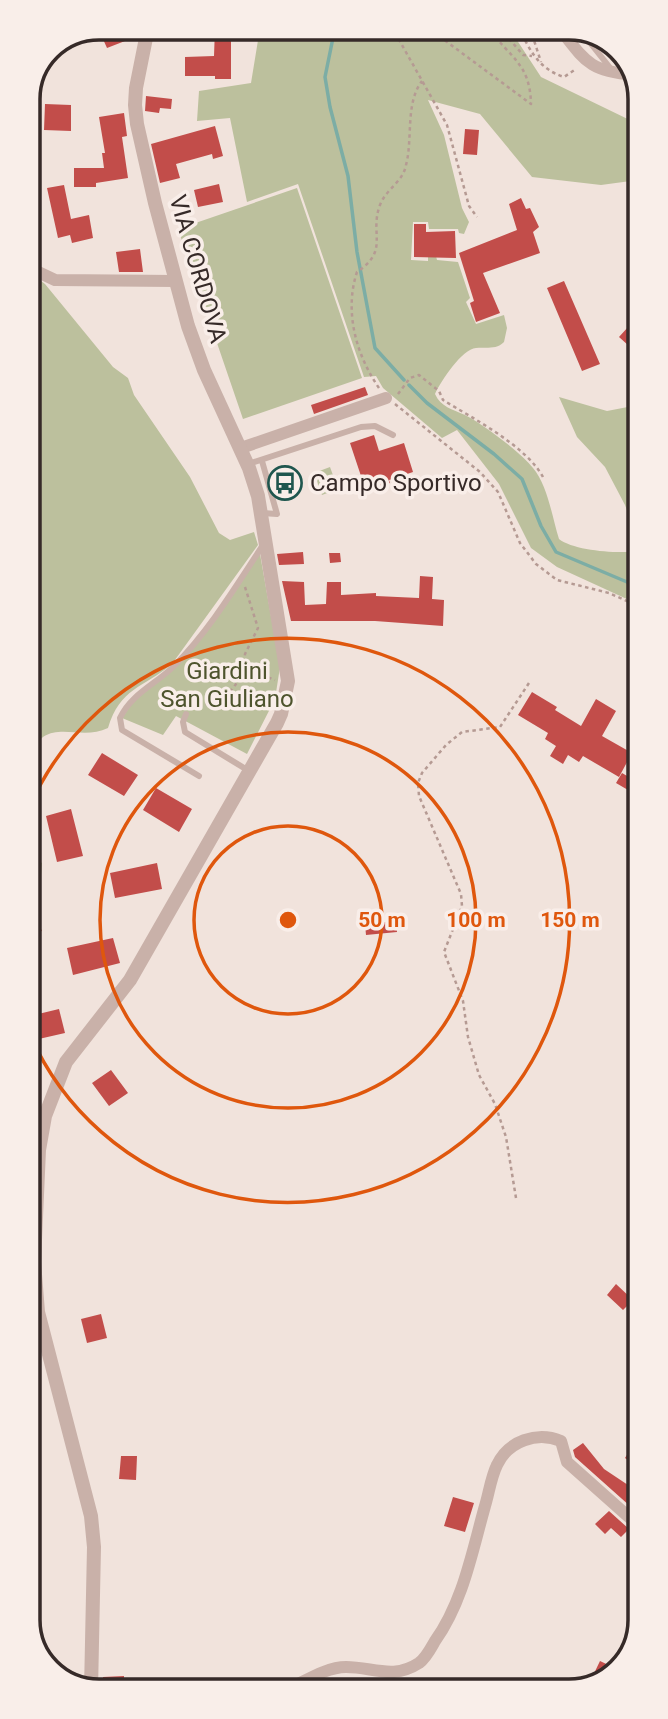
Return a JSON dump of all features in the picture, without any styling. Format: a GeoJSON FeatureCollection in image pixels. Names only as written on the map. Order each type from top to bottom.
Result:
{"type":"FeatureCollection","features":[{"type":"Feature","properties":{"kind":"street"},"geometry":{"type":"LineString","coordinates":[[569,40],[586,62],[597,69],[622,74]]}},
{"type":"Feature","properties":{"kind":"street","name":"VIA CORDOVA"},"geometry":{"type":"LineString","coordinates":[[145,41],[136,88],[137,124],[175,281],[204,370],[241,447],[255,462],[264,543],[288,681]]}},
{"type":"Feature","properties":{"kind":"street"},"geometry":{"type":"LineString","coordinates":[[40,273],[55,280],[175,281]]}},
{"type":"Feature","properties":{"kind":"street"},"geometry":{"type":"LineString","coordinates":[[241,447],[386,398]]}},
{"type":"Feature","properties":{"kind":"street"},"geometry":{"type":"LineString","coordinates":[[40,1140],[45,1116],[66,1062],[130,980],[281,714],[288,681]]}},
{"type":"Feature","properties":{"kind":"street"},"geometry":{"type":"LineString","coordinates":[[40,1319],[86,1491],[94,1547],[91,1678]]}},
{"type":"Feature","properties":{"kind":"street"},"geometry":{"type":"LineString","coordinates":[[310,1679],[330,1670],[346,1667],[382,1673],[401,1671],[421,1662],[448,1623],[463,1585],[497,1464],[511,1447],[526,1439],[553,1438],[561,1441],[567,1462],[628,1516]]}},
{"type":"Feature","properties":{"kind":"lane"},"geometry":{"type":"LineString","coordinates":[[592,46],[614,73]]}},
{"type":"Feature","properties":{"kind":"lane"},"geometry":{"type":"LineString","coordinates":[[255,462],[361,427],[374,426],[393,435]]}},
{"type":"Feature","properties":{"kind":"lane"},"geometry":{"type":"LineString","coordinates":[[198,776],[122,730],[120,718],[137,695],[174,666],[242,578],[264,543]]}},
{"type":"Feature","properties":{"kind":"lane"},"geometry":{"type":"LineString","coordinates":[[186,714],[183,722],[185,732],[249,771]]}},
{"type":"Feature","properties":{"kind":"path"},"geometry":{"type":"LineString","coordinates":[[399,40],[447,125],[469,206],[477,217]]}},
{"type":"Feature","properties":{"kind":"path"},"geometry":{"type":"LineString","coordinates":[[445,40],[531,104],[530,83],[523,67],[500,40]]}},
{"type":"Feature","properties":{"kind":"path"},"geometry":{"type":"LineString","coordinates":[[510,40],[523,55],[532,55]]}},
{"type":"Feature","properties":{"kind":"path"},"geometry":{"type":"LineString","coordinates":[[524,40],[532,55],[553,74],[564,77],[586,62]]}},
{"type":"Feature","properties":{"kind":"path"},"geometry":{"type":"LineString","coordinates":[[534,40],[542,65]]}},
{"type":"Feature","properties":{"kind":"path"},"geometry":{"type":"LineString","coordinates":[[386,398],[369,372],[353,333],[352,295],[357,272],[370,263],[376,250],[379,206],[405,172],[413,104],[417,88],[422,81]]}},
{"type":"Feature","properties":{"kind":"path"},"geometry":{"type":"LineString","coordinates":[[543,477],[537,465],[522,451],[443,400],[439,391],[419,375],[410,378],[391,402],[480,472],[498,492],[520,543],[536,564],[557,580],[609,593],[628,602]]}},
{"type":"Feature","properties":{"kind":"path"},"geometry":{"type":"LineString","coordinates":[[186,714],[190,708],[219,701],[238,682],[244,668],[245,654],[258,628],[242,578]]}},
{"type":"Feature","properties":{"kind":"path"},"geometry":{"type":"LineString","coordinates":[[244,668],[278,681],[288,681]]}},
{"type":"Feature","properties":{"kind":"path"},"geometry":{"type":"LineString","coordinates":[[516,1198],[506,1137],[495,1104],[479,1075],[468,1037],[463,1001],[444,952],[462,906],[461,894],[419,796],[418,783],[422,773],[446,745],[462,732],[500,727],[529,683]]}},
{"type":"Feature","properties":{"kind":"green space"},"geometry":{"type":"Polygon","coordinates":[[[517,40],[541,77],[628,119],[628,181],[601,185],[532,177],[480,114],[428,100],[444,135],[462,208],[469,222],[464,234],[459,233],[458,229],[429,229],[428,222],[413,222],[411,260],[428,261],[428,256],[436,256],[437,260],[458,262],[470,298],[466,302],[476,324],[504,315],[507,328],[501,345],[470,350],[458,360],[438,388],[435,394],[437,398],[447,407],[491,431],[533,468],[546,493],[559,539],[597,551],[628,552],[628,600],[557,567],[531,548],[499,484],[457,430],[442,438],[383,388],[376,376],[364,377],[298,184],[247,202],[230,118],[197,121],[199,91],[251,83],[258,41],[517,40]]]}},
{"type":"Feature","properties":{"kind":"green space"},"geometry":{"type":"Polygon","coordinates":[[[297,188],[362,378],[243,419],[178,229],[297,188]]]}},
{"type":"Feature","properties":{"kind":"green space"},"geometry":{"type":"Polygon","coordinates":[[[40,280],[113,367],[128,378],[134,395],[190,477],[219,533],[230,540],[254,532],[258,545],[172,664],[126,696],[119,704],[108,728],[97,732],[53,733],[40,740],[40,280]]]}},
{"type":"Feature","properties":{"kind":"green space"},"geometry":{"type":"Polygon","coordinates":[[[559,397],[607,411],[628,407],[628,513],[605,467],[577,437],[559,397]]]}},
{"type":"Feature","properties":{"kind":"green space"},"geometry":{"type":"Polygon","coordinates":[[[330,467],[338,489],[322,495],[314,473],[330,467]]]}},
{"type":"Feature","properties":{"kind":"green space","name":"Giardini San Giuliano"},"geometry":{"type":"Polygon","coordinates":[[[260,554],[280,667],[275,699],[247,754],[176,716],[163,735],[122,718],[135,699],[176,667],[260,554]]]}},
{"type":"Feature","properties":{"kind":"building"},"geometry":{"type":"Polygon","coordinates":[[[104,41],[125,41],[107,48],[104,41]]]}},
{"type":"Feature","properties":{"kind":"building"},"geometry":{"type":"Polygon","coordinates":[[[215,41],[231,41],[231,79],[185,76],[185,57],[214,56],[215,41]]]}},
{"type":"Feature","properties":{"kind":"building"},"geometry":{"type":"Polygon","coordinates":[[[146,96],[172,99],[171,109],[160,108],[159,113],[145,111],[146,96]]]}},
{"type":"Feature","properties":{"kind":"building"},"geometry":{"type":"Polygon","coordinates":[[[45,104],[71,105],[71,131],[44,130],[45,104]]]}},
{"type":"Feature","properties":{"kind":"building"},"geometry":{"type":"Polygon","coordinates":[[[124,113],[127,136],[122,137],[128,178],[96,183],[96,187],[74,187],[74,168],[104,168],[102,153],[105,153],[99,117],[124,113]]]}},
{"type":"Feature","properties":{"kind":"building"},"geometry":{"type":"Polygon","coordinates":[[[215,126],[223,156],[213,159],[212,154],[176,164],[180,178],[160,183],[151,144],[215,126]]]}},
{"type":"Feature","properties":{"kind":"building"},"geometry":{"type":"Polygon","coordinates":[[[465,129],[479,130],[477,155],[463,154],[465,129]]]}},
{"type":"Feature","properties":{"kind":"building"},"geometry":{"type":"Polygon","coordinates":[[[219,184],[223,202],[198,207],[194,190],[219,184]]]}},
{"type":"Feature","properties":{"kind":"building"},"geometry":{"type":"Polygon","coordinates":[[[64,185],[71,219],[89,215],[93,238],[72,243],[70,235],[58,238],[47,188],[64,185]]]}},
{"type":"Feature","properties":{"kind":"building"},"geometry":{"type":"Polygon","coordinates":[[[521,198],[526,209],[530,208],[539,227],[533,232],[540,253],[483,273],[500,313],[476,322],[470,303],[474,301],[459,253],[517,230],[509,204],[521,198]]]}},
{"type":"Feature","properties":{"kind":"building"},"geometry":{"type":"Polygon","coordinates":[[[414,224],[426,224],[426,232],[455,231],[456,258],[414,257],[414,224]]]}},
{"type":"Feature","properties":{"kind":"building"},"geometry":{"type":"Polygon","coordinates":[[[140,249],[143,272],[119,272],[116,252],[140,249]]]}},
{"type":"Feature","properties":{"kind":"building"},"geometry":{"type":"Polygon","coordinates":[[[564,281],[600,364],[582,371],[547,288],[564,281]]]}},
{"type":"Feature","properties":{"kind":"building"},"geometry":{"type":"Polygon","coordinates":[[[628,327],[628,345],[619,337],[628,327]]]}},
{"type":"Feature","properties":{"kind":"building"},"geometry":{"type":"Polygon","coordinates":[[[365,387],[368,395],[314,414],[311,405],[365,387]]]}},
{"type":"Feature","properties":{"kind":"building"},"geometry":{"type":"Polygon","coordinates":[[[374,435],[379,451],[404,443],[413,472],[366,491],[350,443],[374,435]]]}},
{"type":"Feature","properties":{"kind":"building"},"geometry":{"type":"Polygon","coordinates":[[[303,552],[304,564],[279,565],[277,554],[303,552]]]}},
{"type":"Feature","properties":{"kind":"building"},"geometry":{"type":"Polygon","coordinates":[[[329,553],[340,553],[341,562],[330,563],[329,553]]]}},
{"type":"Feature","properties":{"kind":"building"},"geometry":{"type":"Polygon","coordinates":[[[420,576],[433,577],[432,599],[444,600],[443,626],[375,621],[291,621],[282,581],[304,582],[305,605],[326,604],[327,582],[341,582],[341,595],[376,593],[376,596],[419,598],[420,576]]]}},
{"type":"Feature","properties":{"kind":"building"},"geometry":{"type":"Polygon","coordinates":[[[532,692],[581,726],[596,699],[616,711],[602,736],[628,751],[628,760],[619,777],[583,756],[579,762],[568,755],[563,764],[550,756],[556,746],[545,739],[548,733],[518,715],[532,692]]]}},
{"type":"Feature","properties":{"kind":"building"},"geometry":{"type":"Polygon","coordinates":[[[102,753],[138,775],[124,796],[88,775],[102,753]]]}},
{"type":"Feature","properties":{"kind":"building"},"geometry":{"type":"Polygon","coordinates":[[[622,773],[628,776],[628,790],[616,783],[622,773]]]}},
{"type":"Feature","properties":{"kind":"building"},"geometry":{"type":"Polygon","coordinates":[[[156,788],[192,809],[179,832],[143,810],[156,788]]]}},
{"type":"Feature","properties":{"kind":"building"},"geometry":{"type":"Polygon","coordinates":[[[71,809],[83,856],[57,862],[46,816],[71,809]]]}},
{"type":"Feature","properties":{"kind":"building"},"geometry":{"type":"Polygon","coordinates":[[[157,863],[162,889],[115,898],[110,873],[157,863]]]}},
{"type":"Feature","properties":{"kind":"building"},"geometry":{"type":"Polygon","coordinates":[[[396,921],[397,932],[366,935],[365,924],[396,921]]]}},
{"type":"Feature","properties":{"kind":"building"},"geometry":{"type":"Polygon","coordinates":[[[113,938],[120,963],[73,975],[67,948],[113,938]]]}},
{"type":"Feature","properties":{"kind":"building"},"geometry":{"type":"Polygon","coordinates":[[[59,1009],[65,1033],[40,1039],[40,1014],[59,1009]]]}},
{"type":"Feature","properties":{"kind":"building"},"geometry":{"type":"Polygon","coordinates":[[[111,1070],[128,1093],[109,1106],[92,1083],[111,1070]]]}},
{"type":"Feature","properties":{"kind":"building"},"geometry":{"type":"Polygon","coordinates":[[[616,1284],[628,1295],[628,1305],[623,1310],[607,1295],[616,1284]]]}},
{"type":"Feature","properties":{"kind":"building"},"geometry":{"type":"Polygon","coordinates":[[[101,1314],[107,1338],[87,1343],[81,1319],[101,1314]]]}},
{"type":"Feature","properties":{"kind":"building"},"geometry":{"type":"Polygon","coordinates":[[[583,1443],[604,1469],[628,1485],[628,1504],[575,1457],[573,1450],[583,1443]]]}},
{"type":"Feature","properties":{"kind":"building"},"geometry":{"type":"Polygon","coordinates":[[[121,1456],[137,1456],[136,1480],[119,1479],[121,1456]]]}},
{"type":"Feature","properties":{"kind":"building"},"geometry":{"type":"Polygon","coordinates":[[[453,1497],[474,1503],[465,1532],[444,1526],[453,1497]]]}},
{"type":"Feature","properties":{"kind":"building"},"geometry":{"type":"Polygon","coordinates":[[[609,1511],[628,1530],[621,1537],[611,1528],[605,1534],[595,1524],[609,1511]]]}},
{"type":"Feature","properties":{"kind":"building"},"geometry":{"type":"Polygon","coordinates":[[[600,1661],[607,1664],[602,1669],[594,1673],[600,1661]]]}},
{"type":"Feature","properties":{"kind":"building"},"geometry":{"type":"Polygon","coordinates":[[[124,1676],[124,1679],[103,1679],[124,1676]]]}},
{"type":"Feature","properties":{"kind":"waterway"},"geometry":{"type":"LineString","coordinates":[[332,40],[325,77],[348,176],[357,252],[375,348],[404,380]]}},
{"type":"Feature","properties":{"kind":"waterway"},"geometry":{"type":"LineString","coordinates":[[409,385],[427,403],[522,479],[541,526],[556,552],[628,583]]}},
{"type":"Feature","properties":{"kind":"place","name":"Campo Sportivo"},"geometry":{"type":"Point","coordinates":[285,483]}}]}
